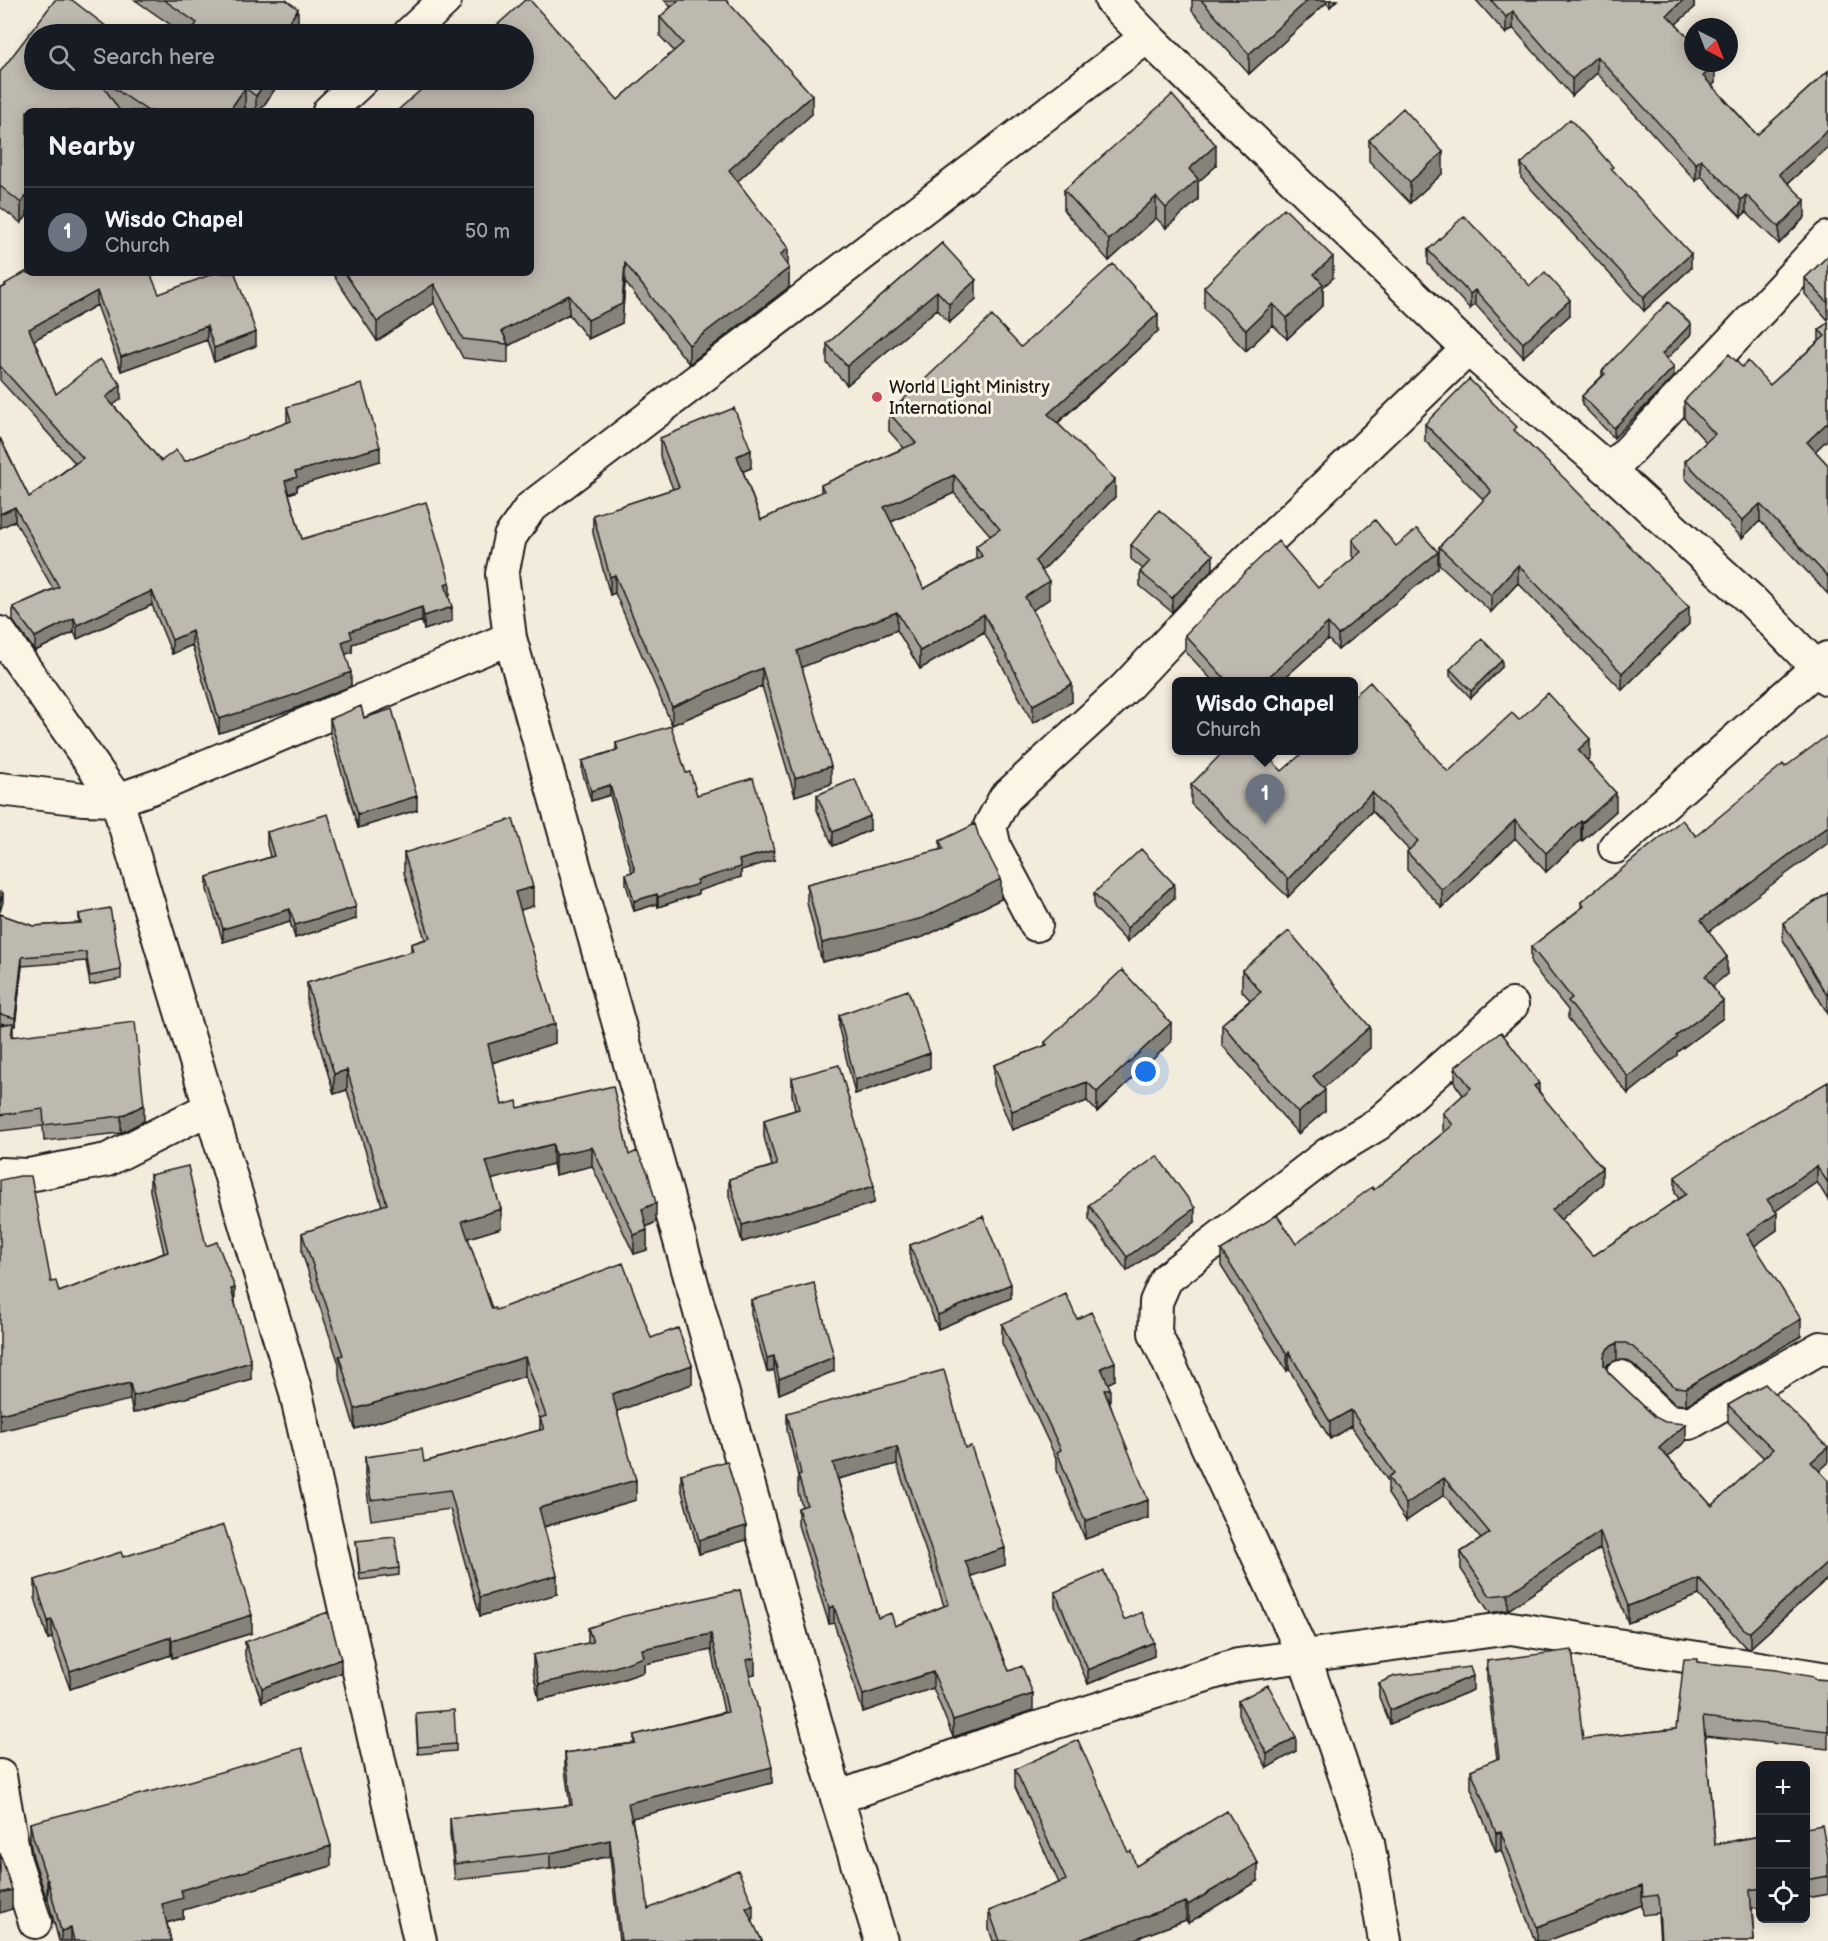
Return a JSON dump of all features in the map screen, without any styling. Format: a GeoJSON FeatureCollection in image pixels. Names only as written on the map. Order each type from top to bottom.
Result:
{"type":"FeatureCollection","features":[{"type":"Feature","properties":{"kind":"street"},"geometry":{"type":"LineString","coordinates":[[420,24],[445,0]]}},
{"type":"Feature","properties":{"kind":"street"},"geometry":{"type":"LineString","coordinates":[[1111,0],[1468,349],[1610,471],[1825,668],[1615,847]]}},
{"type":"Feature","properties":{"kind":"street"},"geometry":{"type":"LineString","coordinates":[[881,1941],[837,1798],[510,638],[502,574],[510,537],[530,508],[1147,37]]}},
{"type":"Feature","properties":{"kind":"street"},"geometry":{"type":"LineString","coordinates":[[332,108],[351,90]]}},
{"type":"Feature","properties":{"kind":"street"},"geometry":{"type":"LineString","coordinates":[[1610,471],[1828,238]]}},
{"type":"Feature","properties":{"kind":"street"},"geometry":{"type":"LineString","coordinates":[[1036,925],[995,848],[990,826],[1005,798],[1124,689],[1223,584],[1468,349]]}},
{"type":"Feature","properties":{"kind":"street"},"geometry":{"type":"LineString","coordinates":[[0,633],[117,800],[295,1389],[420,1941]]}},
{"type":"Feature","properties":{"kind":"street"},"geometry":{"type":"LineString","coordinates":[[0,789],[84,799],[117,800],[163,784],[510,638]]}},
{"type":"Feature","properties":{"kind":"street"},"geometry":{"type":"LineString","coordinates":[[1384,1941],[1368,1843],[1304,1656],[1155,1333],[1155,1302],[1166,1280],[1311,1167],[1378,1124],[1512,1005]]}},
{"type":"Feature","properties":{"kind":"street"},"geometry":{"type":"LineString","coordinates":[[0,1174],[29,1174],[107,1160],[210,1108]]}},
{"type":"Feature","properties":{"kind":"street"},"geometry":{"type":"LineString","coordinates":[[1621,1377],[1667,1421],[1690,1423],[1820,1348],[1828,1350]]}},
{"type":"Feature","properties":{"kind":"street"},"geometry":{"type":"LineString","coordinates":[[837,1798],[999,1740],[1238,1665],[1510,1628],[1828,1679]]}},
{"type":"Feature","properties":{"kind":"street"},"geometry":{"type":"LineString","coordinates":[[0,1776],[15,1861],[35,1922]]}},
{"type":"Feature","properties":{"kind":"building"},"geometry":{"type":"Polygon","coordinates":[[[55,0],[72,0],[103,24],[37,24],[55,0]]]}},
{"type":"Feature","properties":{"kind":"building"},"geometry":{"type":"Polygon","coordinates":[[[164,0],[286,0],[298,9],[288,24],[197,23],[164,0]]]}},
{"type":"Feature","properties":{"kind":"building"},"geometry":{"type":"Polygon","coordinates":[[[525,0],[530,0],[618,100],[683,43],[660,17],[679,0],[726,0],[812,95],[729,170],[788,248],[780,255],[789,268],[689,345],[625,263],[622,304],[588,320],[569,295],[502,331],[508,344],[463,339],[434,284],[377,322],[347,276],[534,276],[534,108],[400,108],[421,90],[534,90],[534,24],[498,24],[525,0]]]}},
{"type":"Feature","properties":{"kind":"building"},"geometry":{"type":"Polygon","coordinates":[[[1201,0],[1308,0],[1249,54],[1201,0]]]}},
{"type":"Feature","properties":{"kind":"building"},"geometry":{"type":"Polygon","coordinates":[[[1491,0],[1683,0],[1667,15],[1684,33],[1684,72],[1708,72],[1703,76],[1757,135],[1828,71],[1828,130],[1779,174],[1805,200],[1779,227],[1746,195],[1741,200],[1701,159],[1696,164],[1597,56],[1572,79],[1513,11],[1506,17],[1491,0]]]}},
{"type":"Feature","properties":{"kind":"building"},"geometry":{"type":"Polygon","coordinates":[[[24,41],[24,90],[106,90],[118,108],[24,108],[24,199],[21,203],[0,186],[0,72],[24,41]]]}},
{"type":"Feature","properties":{"kind":"building"},"geometry":{"type":"Polygon","coordinates":[[[117,90],[244,90],[231,108],[144,108],[117,90]]]}},
{"type":"Feature","properties":{"kind":"building"},"geometry":{"type":"Polygon","coordinates":[[[248,90],[260,90],[256,96],[248,90]]]}},
{"type":"Feature","properties":{"kind":"building"},"geometry":{"type":"Polygon","coordinates":[[[1172,95],[1216,145],[1189,169],[1198,179],[1166,208],[1156,197],[1109,240],[1064,190],[1172,95]]]}},
{"type":"Feature","properties":{"kind":"building"},"geometry":{"type":"Polygon","coordinates":[[[1403,108],[1443,152],[1410,182],[1369,140],[1403,108]]]}},
{"type":"Feature","properties":{"kind":"building"},"geometry":{"type":"Polygon","coordinates":[[[1570,119],[1613,167],[1611,168],[1691,254],[1644,297],[1521,164],[1570,119]]]}},
{"type":"Feature","properties":{"kind":"building"},"geometry":{"type":"Polygon","coordinates":[[[1284,208],[1333,257],[1314,274],[1323,284],[1287,318],[1273,304],[1246,330],[1204,287],[1284,208]]]}},
{"type":"Feature","properties":{"kind":"building"},"geometry":{"type":"Polygon","coordinates":[[[1464,216],[1530,286],[1545,272],[1570,300],[1523,343],[1475,290],[1470,294],[1428,250],[1464,216]]]}},
{"type":"Feature","properties":{"kind":"building"},"geometry":{"type":"Polygon","coordinates":[[[942,243],[976,280],[949,304],[937,291],[847,366],[827,344],[942,243]]]}},
{"type":"Feature","properties":{"kind":"building"},"geometry":{"type":"Polygon","coordinates":[[[1828,256],[1828,303],[1805,278],[1828,256]]]}},
{"type":"Feature","properties":{"kind":"building"},"geometry":{"type":"Polygon","coordinates":[[[1113,264],[1158,314],[1048,414],[1115,479],[1035,561],[1049,581],[1025,597],[1072,684],[1033,705],[984,614],[920,651],[897,612],[797,651],[831,766],[795,778],[762,668],[672,707],[615,575],[610,577],[593,515],[679,487],[660,438],[734,408],[751,450],[737,456],[761,520],[824,491],[821,485],[916,443],[889,413],[992,316],[1021,347],[1113,264]],[[954,475],[884,507],[924,589],[982,556],[976,546],[1000,529],[954,475]]]}},
{"type":"Feature","properties":{"kind":"building"},"geometry":{"type":"Polygon","coordinates":[[[24,273],[24,276],[151,276],[159,294],[207,276],[236,276],[256,332],[214,348],[207,326],[121,357],[97,291],[29,329],[56,394],[100,359],[121,385],[106,397],[161,461],[176,450],[185,461],[291,421],[287,407],[362,384],[380,447],[295,472],[297,477],[285,481],[302,539],[426,502],[450,582],[445,584],[452,607],[424,616],[422,607],[350,631],[352,638],[342,642],[351,672],[291,696],[219,719],[192,631],[172,640],[152,591],[77,625],[74,618],[35,637],[13,607],[59,587],[15,507],[0,514],[0,438],[29,497],[83,458],[0,366],[0,289],[6,286],[5,284],[24,273]]]}},
{"type":"Feature","properties":{"kind":"building"},"geometry":{"type":"Polygon","coordinates":[[[1668,302],[1691,324],[1662,354],[1674,367],[1614,428],[1582,396],[1605,374],[1602,371],[1668,302]]]}},
{"type":"Feature","properties":{"kind":"building"},"geometry":{"type":"Polygon","coordinates":[[[1828,322],[1828,422],[1807,442],[1828,465],[1828,577],[1760,504],[1742,521],[1685,461],[1715,434],[1684,401],[1729,354],[1742,367],[1748,361],[1770,385],[1825,336],[1819,330],[1828,322]]]}},
{"type":"Feature","properties":{"kind":"building"},"geometry":{"type":"Polygon","coordinates":[[[1469,379],[1517,427],[1514,430],[1565,479],[1689,607],[1622,673],[1518,565],[1491,595],[1439,547],[1491,492],[1425,424],[1469,379]]]}},
{"type":"Feature","properties":{"kind":"building"},"geometry":{"type":"Polygon","coordinates":[[[1159,510],[1213,555],[1172,598],[1140,572],[1150,561],[1131,545],[1159,510]]]}},
{"type":"Feature","properties":{"kind":"building"},"geometry":{"type":"Polygon","coordinates":[[[1375,520],[1396,546],[1417,529],[1438,552],[1338,635],[1328,623],[1268,677],[1223,677],[1185,635],[1278,541],[1318,588],[1361,552],[1352,540],[1375,520]]]}},
{"type":"Feature","properties":{"kind":"building"},"geometry":{"type":"Polygon","coordinates":[[[1482,639],[1502,660],[1471,691],[1450,669],[1482,639]]]}},
{"type":"Feature","properties":{"kind":"building"},"geometry":{"type":"Polygon","coordinates":[[[1370,682],[1448,772],[1512,713],[1519,720],[1548,693],[1590,739],[1578,750],[1616,793],[1546,853],[1515,820],[1442,890],[1407,852],[1418,841],[1372,792],[1288,879],[1191,785],[1220,755],[1266,755],[1282,771],[1300,755],[1358,755],[1358,693],[1370,682]]]}},
{"type":"Feature","properties":{"kind":"building"},"geometry":{"type":"Polygon","coordinates":[[[361,706],[364,718],[392,709],[417,796],[358,814],[330,719],[361,706]]]}},
{"type":"Feature","properties":{"kind":"building"},"geometry":{"type":"Polygon","coordinates":[[[671,726],[686,773],[690,772],[697,795],[753,778],[774,850],[739,860],[741,867],[697,880],[698,884],[658,897],[657,894],[634,901],[626,874],[635,871],[610,785],[591,791],[582,761],[618,750],[616,743],[671,726]]]}},
{"type":"Feature","properties":{"kind":"building"},"geometry":{"type":"Polygon","coordinates":[[[1828,735],[1828,826],[1701,920],[1727,957],[1705,976],[1723,1001],[1676,1036],[1677,1038],[1628,1077],[1568,1001],[1572,998],[1531,947],[1584,906],[1581,902],[1682,820],[1696,836],[1783,764],[1785,767],[1828,735]]]}},
{"type":"Feature","properties":{"kind":"building"},"geometry":{"type":"Polygon","coordinates":[[[855,779],[870,816],[833,832],[817,795],[855,779]]]}},
{"type":"Feature","properties":{"kind":"building"},"geometry":{"type":"Polygon","coordinates":[[[328,814],[356,907],[295,925],[290,909],[223,929],[207,877],[274,856],[267,832],[328,814]]]}},
{"type":"Feature","properties":{"kind":"building"},"geometry":{"type":"Polygon","coordinates":[[[513,819],[533,887],[515,892],[555,1024],[488,1044],[502,1105],[517,1101],[518,1108],[613,1086],[629,1155],[637,1151],[648,1173],[656,1203],[642,1209],[647,1230],[634,1235],[592,1147],[555,1155],[553,1144],[486,1161],[501,1209],[462,1221],[492,1309],[496,1310],[623,1263],[651,1338],[678,1328],[692,1365],[612,1394],[636,1480],[539,1508],[557,1575],[480,1597],[450,1490],[371,1500],[365,1457],[422,1449],[424,1462],[544,1429],[540,1418],[546,1416],[525,1357],[355,1409],[339,1356],[343,1355],[302,1233],[387,1204],[347,1070],[334,1074],[307,983],[413,951],[411,944],[430,938],[404,853],[513,819]]]}},
{"type":"Feature","properties":{"kind":"building"},"geometry":{"type":"Polygon","coordinates":[[[975,824],[979,837],[1001,879],[923,918],[822,943],[807,884],[943,849],[940,841],[975,824]]]}},
{"type":"Feature","properties":{"kind":"building"},"geometry":{"type":"Polygon","coordinates":[[[1141,849],[1174,884],[1127,928],[1094,893],[1141,849]]]}},
{"type":"Feature","properties":{"kind":"building"},"geometry":{"type":"Polygon","coordinates":[[[1828,893],[1828,997],[1783,923],[1828,893]]]}},
{"type":"Feature","properties":{"kind":"building"},"geometry":{"type":"Polygon","coordinates":[[[110,908],[121,970],[90,976],[86,952],[22,957],[15,1018],[0,1014],[0,914],[33,926],[81,923],[79,914],[110,908]]]}},
{"type":"Feature","properties":{"kind":"building"},"geometry":{"type":"Polygon","coordinates":[[[1289,931],[1370,1027],[1313,1076],[1325,1090],[1298,1113],[1222,1024],[1261,992],[1242,970],[1289,931]]]}},
{"type":"Feature","properties":{"kind":"building"},"geometry":{"type":"Polygon","coordinates":[[[1122,970],[1171,1023],[1097,1092],[1087,1082],[1012,1111],[994,1065],[1047,1045],[1045,1042],[1122,970]]]}},
{"type":"Feature","properties":{"kind":"building"},"geometry":{"type":"Polygon","coordinates":[[[908,990],[930,1053],[855,1080],[839,1015],[908,990]]]}},
{"type":"Feature","properties":{"kind":"building"},"geometry":{"type":"Polygon","coordinates":[[[135,1022],[144,1105],[121,1116],[44,1125],[43,1109],[0,1115],[0,1025],[13,1023],[11,1037],[135,1022]]]}},
{"type":"Feature","properties":{"kind":"building"},"geometry":{"type":"Polygon","coordinates":[[[1501,1032],[1539,1083],[1534,1086],[1602,1168],[1552,1210],[1593,1256],[1686,1194],[1675,1177],[1751,1126],[1828,1082],[1828,1183],[1817,1166],[1767,1200],[1777,1213],[1747,1234],[1801,1319],[1686,1388],[1675,1387],[1626,1343],[1617,1343],[1608,1348],[1604,1356],[1604,1365],[1609,1373],[1655,1417],[1665,1422],[1686,1424],[1659,1448],[1712,1506],[1773,1449],[1728,1405],[1765,1384],[1828,1447],[1811,1462],[1828,1480],[1828,1561],[1750,1632],[1746,1631],[1699,1579],[1628,1606],[1600,1532],[1508,1594],[1490,1596],[1461,1552],[1490,1533],[1444,1478],[1406,1504],[1388,1477],[1394,1473],[1351,1410],[1330,1422],[1289,1352],[1287,1354],[1221,1250],[1277,1215],[1296,1244],[1372,1187],[1374,1190],[1453,1125],[1443,1113],[1471,1088],[1455,1067],[1501,1032]]]}},
{"type":"Feature","properties":{"kind":"building"},"geometry":{"type":"Polygon","coordinates":[[[839,1065],[874,1186],[742,1225],[729,1179],[777,1165],[764,1120],[799,1109],[792,1078],[839,1065]]]}},
{"type":"Feature","properties":{"kind":"building"},"geometry":{"type":"Polygon","coordinates":[[[1157,1156],[1195,1208],[1127,1257],[1089,1205],[1157,1156]]]}},
{"type":"Feature","properties":{"kind":"building"},"geometry":{"type":"Polygon","coordinates":[[[188,1166],[206,1246],[217,1242],[235,1288],[231,1289],[251,1362],[133,1396],[130,1383],[0,1414],[0,1180],[31,1176],[51,1282],[56,1281],[59,1292],[168,1252],[150,1175],[188,1166]]]}},
{"type":"Feature","properties":{"kind":"building"},"geometry":{"type":"Polygon","coordinates":[[[983,1216],[1011,1284],[938,1315],[910,1245],[983,1216]]]}},
{"type":"Feature","properties":{"kind":"building"},"geometry":{"type":"Polygon","coordinates":[[[814,1283],[834,1357],[779,1379],[774,1356],[767,1358],[751,1300],[814,1283]]]}},
{"type":"Feature","properties":{"kind":"building"},"geometry":{"type":"Polygon","coordinates":[[[1066,1294],[1077,1319],[1091,1312],[1115,1362],[1101,1368],[1110,1388],[1104,1390],[1148,1500],[1085,1521],[1057,1452],[1061,1450],[1002,1324],[1066,1294]]]}},
{"type":"Feature","properties":{"kind":"building"},"geometry":{"type":"Polygon","coordinates":[[[944,1370],[965,1448],[971,1446],[1005,1548],[965,1561],[1009,1671],[1022,1666],[1033,1694],[953,1720],[933,1672],[863,1695],[834,1606],[829,1608],[798,1508],[807,1505],[798,1475],[801,1474],[787,1413],[944,1370]],[[897,1447],[833,1463],[878,1618],[891,1613],[895,1626],[949,1604],[897,1447]]]}},
{"type":"Feature","properties":{"kind":"building"},"geometry":{"type":"Polygon","coordinates":[[[727,1461],[746,1526],[699,1540],[681,1474],[727,1461]]]}},
{"type":"Feature","properties":{"kind":"building"},"geometry":{"type":"Polygon","coordinates":[[[224,1525],[252,1615],[172,1640],[171,1637],[70,1671],[52,1620],[48,1621],[35,1580],[121,1552],[123,1557],[224,1525]]]}},
{"type":"Feature","properties":{"kind":"building"},"geometry":{"type":"Polygon","coordinates":[[[395,1537],[399,1568],[360,1573],[356,1541],[395,1537]]]}},
{"type":"Feature","properties":{"kind":"building"},"geometry":{"type":"Polygon","coordinates":[[[1104,1571],[1124,1620],[1142,1612],[1154,1642],[1088,1670],[1055,1592],[1104,1571]]]}},
{"type":"Feature","properties":{"kind":"building"},"geometry":{"type":"Polygon","coordinates":[[[740,1590],[755,1658],[746,1660],[772,1767],[628,1803],[645,1879],[648,1909],[738,1870],[753,1905],[746,1908],[762,1941],[621,1941],[610,1840],[550,1853],[455,1864],[450,1818],[572,1805],[565,1753],[635,1743],[634,1735],[728,1712],[711,1634],[642,1649],[644,1657],[612,1668],[539,1684],[533,1655],[593,1642],[588,1628],[620,1617],[740,1590]]]}},
{"type":"Feature","properties":{"kind":"building"},"geometry":{"type":"Polygon","coordinates":[[[328,1612],[341,1659],[262,1688],[245,1642],[328,1612]]]}},
{"type":"Feature","properties":{"kind":"building"},"geometry":{"type":"Polygon","coordinates":[[[1572,1650],[1583,1739],[1676,1729],[1684,1659],[1776,1670],[1828,1680],[1828,1731],[1703,1717],[1715,1844],[1756,1837],[1756,1889],[1750,1890],[1754,1941],[1661,1941],[1658,1895],[1643,1897],[1642,1886],[1537,1927],[1501,1832],[1496,1833],[1471,1770],[1499,1758],[1487,1661],[1572,1650]]]}},
{"type":"Feature","properties":{"kind":"building"},"geometry":{"type":"Polygon","coordinates":[[[1470,1667],[1473,1676],[1390,1710],[1379,1683],[1395,1676],[1470,1667]]]}},
{"type":"Feature","properties":{"kind":"building"},"geometry":{"type":"Polygon","coordinates":[[[1268,1685],[1296,1737],[1267,1754],[1238,1701],[1268,1685]]]}},
{"type":"Feature","properties":{"kind":"building"},"geometry":{"type":"Polygon","coordinates":[[[454,1710],[456,1744],[418,1747],[416,1713],[454,1710]]]}},
{"type":"Feature","properties":{"kind":"building"},"geometry":{"type":"Polygon","coordinates":[[[1078,1740],[1136,1866],[1227,1811],[1258,1863],[1188,1905],[1186,1902],[1080,1941],[1000,1941],[989,1911],[1066,1880],[1015,1769],[1078,1740]]]}},
{"type":"Feature","properties":{"kind":"building"},"geometry":{"type":"Polygon","coordinates":[[[302,1748],[331,1846],[181,1890],[183,1898],[162,1904],[171,1941],[74,1941],[71,1928],[61,1931],[30,1823],[183,1783],[302,1748]]]}},
{"type":"Feature","properties":{"kind":"building"},"geometry":{"type":"Polygon","coordinates":[[[1822,1825],[1828,1857],[1828,1876],[1810,1879],[1810,1869],[1810,1827],[1822,1825]]]}},
{"type":"Feature","properties":{"kind":"building"},"geometry":{"type":"Polygon","coordinates":[[[0,1853],[12,1890],[0,1893],[0,1853]]]}},
{"type":"Feature","properties":{"kind":"place","name":"World Light Ministry International"},"geometry":{"type":"Point","coordinates":[877,397]}},
{"type":"Feature","properties":{"kind":"place","name":"Wisdo Chapel"},"geometry":{"type":"Point","coordinates":[1265,824]}}]}
